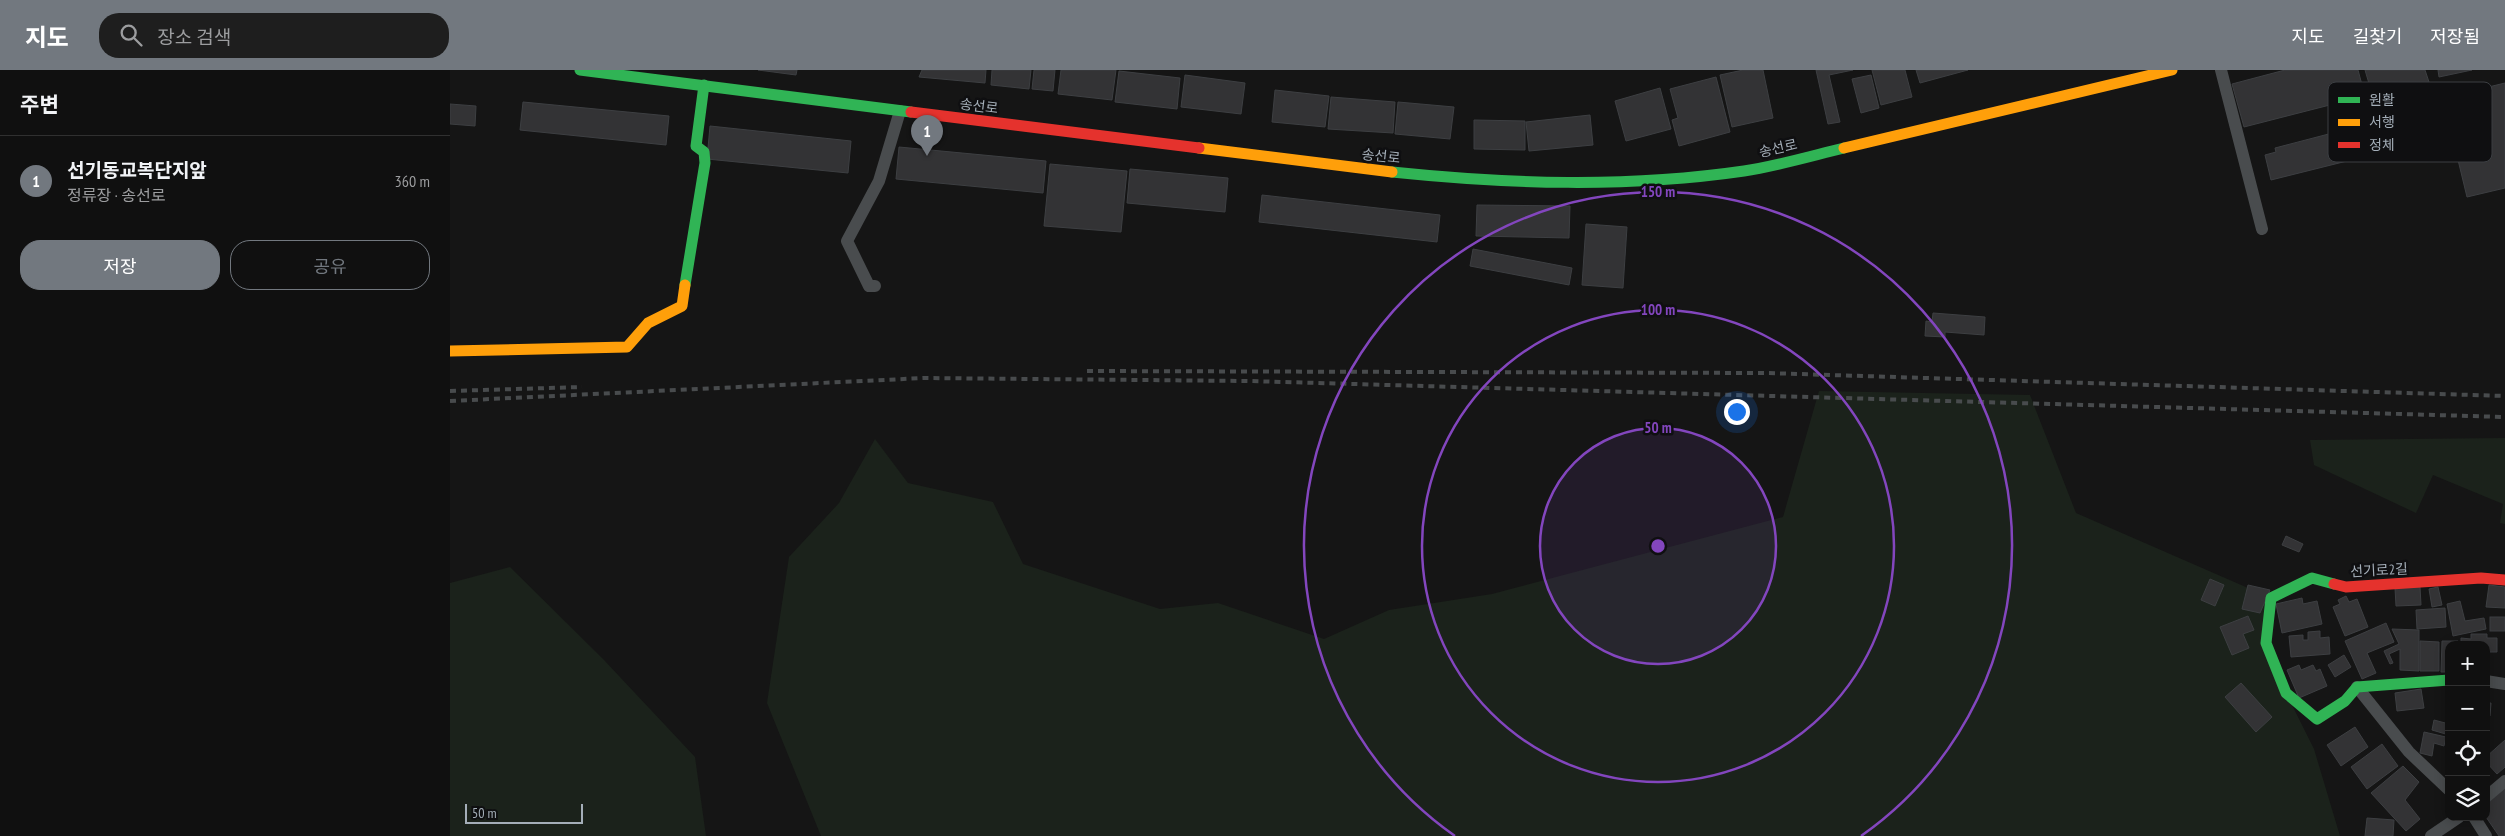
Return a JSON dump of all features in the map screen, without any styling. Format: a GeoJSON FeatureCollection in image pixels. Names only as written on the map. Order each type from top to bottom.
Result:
{"type":"FeatureCollection","features":[{"type":"Feature","properties":{"kind":"main road","name":"송선로"},"geometry":{"type":"LineString","coordinates":[[580,70],[1380,171],[1523,183],[1677,179],[1746,171],[2172,70]]}},
{"type":"Feature","properties":{"kind":"main road"},"geometry":{"type":"LineString","coordinates":[[450,351],[627,347],[648,323],[682,306],[705,162],[704,152],[696,146],[704,85]]}},
{"type":"Feature","properties":{"kind":"main road","name":"선기로2길"},"geometry":{"type":"LineString","coordinates":[[2358,687],[2345,701],[2317,719],[2286,693],[2266,643],[2271,598],[2312,578],[2346,587],[2480,578],[2505,580]]}},
{"type":"Feature","properties":{"kind":"main road"},"geometry":{"type":"LineString","coordinates":[[2358,687],[2445,680]]}},
{"type":"Feature","properties":{"kind":"street"},"geometry":{"type":"LineString","coordinates":[[2221,70],[2262,229]]}},
{"type":"Feature","properties":{"kind":"street"},"geometry":{"type":"LineString","coordinates":[[875,286],[869,286],[847,241],[879,181],[900,111]]}},
{"type":"Feature","properties":{"kind":"street"},"geometry":{"type":"LineString","coordinates":[[2490,682],[2505,684]]}},
{"type":"Feature","properties":{"kind":"street"},"geometry":{"type":"LineString","coordinates":[[2358,687],[2409,752],[2445,786]]}},
{"type":"Feature","properties":{"kind":"street"},"geometry":{"type":"LineString","coordinates":[[2490,794],[2505,781]]}},
{"type":"Feature","properties":{"kind":"street"},"geometry":{"type":"LineString","coordinates":[[2432,836],[2453,821]]}},
{"type":"Feature","properties":{"kind":"street"},"geometry":{"type":"LineString","coordinates":[[2477,821],[2486,836]]}},
{"type":"Feature","properties":{"kind":"shaded area"},"geometry":{"type":"Polygon","coordinates":[[[1819,391],[2030,395],[2076,513],[2271,598],[2266,643],[2286,693],[2314,749],[2340,836],[821,836],[767,703],[789,557],[839,503],[875,439],[908,483],[993,502],[1023,564],[1160,609],[1218,603],[1324,639],[1389,610],[1492,594],[1783,517],[1819,391]]]}},
{"type":"Feature","properties":{"kind":"shaded area"},"geometry":{"type":"Polygon","coordinates":[[[2505,438],[2505,524],[2500,523],[2503,504],[2433,475],[2416,513],[2314,465],[2310,440],[2505,438]]]}},
{"type":"Feature","properties":{"kind":"shaded area"},"geometry":{"type":"Polygon","coordinates":[[[510,567],[604,660],[695,757],[706,836],[450,836],[450,583],[510,567]]]}},
{"type":"Feature","properties":{"kind":"building"},"geometry":{"type":"Polygon","coordinates":[[[758,70],[797,70],[796,75],[758,70]]]}},
{"type":"Feature","properties":{"kind":"building"},"geometry":{"type":"Polygon","coordinates":[[[922,70],[986,70],[985,83],[919,77],[922,70]]]}},
{"type":"Feature","properties":{"kind":"building"},"geometry":{"type":"Polygon","coordinates":[[[992,70],[1031,70],[1029,89],[991,85],[992,70]]]}},
{"type":"Feature","properties":{"kind":"building"},"geometry":{"type":"Polygon","coordinates":[[[1034,70],[1055,70],[1053,91],[1032,89],[1034,70]]]}},
{"type":"Feature","properties":{"kind":"building"},"geometry":{"type":"Polygon","coordinates":[[[1061,70],[1116,70],[1112,100],[1058,94],[1061,70]]]}},
{"type":"Feature","properties":{"kind":"building"},"geometry":{"type":"Polygon","coordinates":[[[1743,70],[1763,70],[1773,118],[1732,127],[1720,75],[1743,70]]]}},
{"type":"Feature","properties":{"kind":"building"},"geometry":{"type":"Polygon","coordinates":[[[1816,70],[1853,70],[1829,75],[1840,122],[1828,124],[1816,70]]]}},
{"type":"Feature","properties":{"kind":"building"},"geometry":{"type":"Polygon","coordinates":[[[1872,70],[1905,70],[1912,97],[1881,105],[1872,70]]]}},
{"type":"Feature","properties":{"kind":"building"},"geometry":{"type":"Polygon","coordinates":[[[1916,70],[1968,70],[1920,83],[1916,70]]]}},
{"type":"Feature","properties":{"kind":"building"},"geometry":{"type":"Polygon","coordinates":[[[2285,70],[2358,70],[2361,82],[2328,82],[2328,105],[2244,127],[2232,84],[2285,70]]]}},
{"type":"Feature","properties":{"kind":"building"},"geometry":{"type":"Polygon","coordinates":[[[2365,70],[2425,70],[2429,82],[2369,82],[2365,70]]]}},
{"type":"Feature","properties":{"kind":"building"},"geometry":{"type":"Polygon","coordinates":[[[2438,70],[2472,70],[2439,77],[2438,70]]]}},
{"type":"Feature","properties":{"kind":"building"},"geometry":{"type":"Polygon","coordinates":[[[1119,71],[1180,78],[1177,109],[1115,102],[1119,71]]]}},
{"type":"Feature","properties":{"kind":"building"},"geometry":{"type":"Polygon","coordinates":[[[1185,75],[1245,83],[1241,114],[1181,107],[1185,75]]]}},
{"type":"Feature","properties":{"kind":"building"},"geometry":{"type":"Polygon","coordinates":[[[1871,75],[1879,108],[1861,113],[1852,79],[1871,75]]]}},
{"type":"Feature","properties":{"kind":"building"},"geometry":{"type":"Polygon","coordinates":[[[1716,77],[1730,132],[1679,146],[1672,120],[1678,118],[1670,89],[1716,77]]]}},
{"type":"Feature","properties":{"kind":"building"},"geometry":{"type":"Polygon","coordinates":[[[2505,83],[2505,188],[2467,197],[2459,162],[2492,162],[2492,86],[2505,83]]]}},
{"type":"Feature","properties":{"kind":"building"},"geometry":{"type":"Polygon","coordinates":[[[1660,88],[1671,129],[1626,141],[1615,101],[1660,88]]]}},
{"type":"Feature","properties":{"kind":"building"},"geometry":{"type":"Polygon","coordinates":[[[1275,90],[1329,96],[1325,127],[1272,122],[1275,90]]]}},
{"type":"Feature","properties":{"kind":"building"},"geometry":{"type":"Polygon","coordinates":[[[1331,97],[1395,102],[1393,133],[1328,129],[1331,97]]]}},
{"type":"Feature","properties":{"kind":"building"},"geometry":{"type":"Polygon","coordinates":[[[523,102],[669,116],[666,145],[520,130],[523,102]]]}},
{"type":"Feature","properties":{"kind":"building"},"geometry":{"type":"Polygon","coordinates":[[[1398,102],[1454,107],[1450,139],[1395,134],[1398,102]]]}},
{"type":"Feature","properties":{"kind":"building"},"geometry":{"type":"Polygon","coordinates":[[[450,104],[476,106],[475,126],[450,124],[450,104]]]}},
{"type":"Feature","properties":{"kind":"building"},"geometry":{"type":"Polygon","coordinates":[[[1590,115],[1593,145],[1529,151],[1526,122],[1590,115]]]}},
{"type":"Feature","properties":{"kind":"building"},"geometry":{"type":"Polygon","coordinates":[[[1474,120],[1525,121],[1525,150],[1474,149],[1474,120]]]}},
{"type":"Feature","properties":{"kind":"building"},"geometry":{"type":"Polygon","coordinates":[[[710,126],[851,141],[848,173],[707,159],[710,126]]]}},
{"type":"Feature","properties":{"kind":"building"},"geometry":{"type":"Polygon","coordinates":[[[2328,134],[2328,162],[2343,162],[2271,180],[2265,155],[2276,152],[2275,148],[2328,134]]]}},
{"type":"Feature","properties":{"kind":"building"},"geometry":{"type":"Polygon","coordinates":[[[899,147],[1046,161],[1043,193],[896,179],[899,147]]]}},
{"type":"Feature","properties":{"kind":"building"},"geometry":{"type":"Polygon","coordinates":[[[1050,164],[1127,171],[1121,232],[1044,226],[1050,164]]]}},
{"type":"Feature","properties":{"kind":"building"},"geometry":{"type":"Polygon","coordinates":[[[1130,169],[1228,178],[1225,212],[1127,203],[1130,169]]]}},
{"type":"Feature","properties":{"kind":"building"},"geometry":{"type":"Polygon","coordinates":[[[1262,195],[1440,215],[1437,242],[1259,222],[1262,195]]]}},
{"type":"Feature","properties":{"kind":"building"},"geometry":{"type":"Polygon","coordinates":[[[1477,205],[1570,206],[1569,238],[1476,236],[1477,205]]]}},
{"type":"Feature","properties":{"kind":"building"},"geometry":{"type":"Polygon","coordinates":[[[1586,224],[1627,227],[1623,288],[1582,285],[1586,224]]]}},
{"type":"Feature","properties":{"kind":"building"},"geometry":{"type":"Polygon","coordinates":[[[1473,249],[1572,268],[1569,285],[1470,266],[1473,249]]]}},
{"type":"Feature","properties":{"kind":"building"},"geometry":{"type":"Polygon","coordinates":[[[1933,313],[1985,317],[1984,335],[1945,332],[1945,337],[1925,336],[1926,321],[1932,322],[1933,313]]]}},
{"type":"Feature","properties":{"kind":"building"},"geometry":{"type":"Polygon","coordinates":[[[2286,536],[2303,544],[2299,552],[2282,545],[2286,536]]]}},
{"type":"Feature","properties":{"kind":"building"},"geometry":{"type":"Polygon","coordinates":[[[2210,579],[2224,585],[2215,606],[2201,600],[2210,579]]]}},
{"type":"Feature","properties":{"kind":"building"},"geometry":{"type":"Polygon","coordinates":[[[2248,585],[2270,590],[2260,613],[2242,609],[2248,585]]]}},
{"type":"Feature","properties":{"kind":"building"},"geometry":{"type":"Polygon","coordinates":[[[2489,585],[2505,587],[2505,608],[2486,607],[2489,585]]]}},
{"type":"Feature","properties":{"kind":"building"},"geometry":{"type":"Polygon","coordinates":[[[2420,587],[2421,605],[2396,606],[2395,588],[2420,587]]]}},
{"type":"Feature","properties":{"kind":"building"},"geometry":{"type":"Polygon","coordinates":[[[2438,587],[2442,605],[2432,607],[2429,589],[2438,587]]]}},
{"type":"Feature","properties":{"kind":"building"},"geometry":{"type":"Polygon","coordinates":[[[2346,596],[2349,602],[2357,599],[2368,627],[2345,636],[2333,607],[2340,604],[2338,600],[2346,596]]]}},
{"type":"Feature","properties":{"kind":"building"},"geometry":{"type":"Polygon","coordinates":[[[2302,598],[2303,604],[2317,601],[2322,624],[2282,633],[2276,604],[2302,598]]]}},
{"type":"Feature","properties":{"kind":"building"},"geometry":{"type":"Polygon","coordinates":[[[2460,601],[2465,621],[2484,618],[2486,629],[2453,636],[2447,604],[2460,601]]]}},
{"type":"Feature","properties":{"kind":"building"},"geometry":{"type":"Polygon","coordinates":[[[2445,608],[2446,627],[2417,629],[2416,610],[2445,608]]]}},
{"type":"Feature","properties":{"kind":"building"},"geometry":{"type":"Polygon","coordinates":[[[2248,616],[2254,630],[2243,634],[2249,648],[2232,655],[2220,627],[2248,616]]]}},
{"type":"Feature","properties":{"kind":"building"},"geometry":{"type":"Polygon","coordinates":[[[2490,617],[2505,617],[2505,631],[2490,631],[2490,617]]]}},
{"type":"Feature","properties":{"kind":"building"},"geometry":{"type":"Polygon","coordinates":[[[2386,623],[2394,642],[2367,653],[2376,673],[2362,679],[2345,641],[2386,623]]]}},
{"type":"Feature","properties":{"kind":"building"},"geometry":{"type":"Polygon","coordinates":[[[2392,629],[2419,630],[2419,671],[2400,670],[2400,649],[2389,654],[2393,663],[2390,664],[2384,651],[2399,644],[2392,629]]]}},
{"type":"Feature","properties":{"kind":"building"},"geometry":{"type":"Polygon","coordinates":[[[2320,631],[2320,638],[2329,637],[2330,654],[2291,657],[2289,636],[2303,635],[2303,640],[2308,640],[2308,632],[2320,631]]]}},
{"type":"Feature","properties":{"kind":"building"},"geometry":{"type":"Polygon","coordinates":[[[2471,634],[2487,634],[2487,638],[2497,638],[2497,652],[2490,652],[2490,641],[2461,641],[2461,638],[2471,639],[2471,634]]]}},
{"type":"Feature","properties":{"kind":"building"},"geometry":{"type":"Polygon","coordinates":[[[2420,641],[2439,642],[2439,671],[2420,671],[2420,641]]]}},
{"type":"Feature","properties":{"kind":"building"},"geometry":{"type":"Polygon","coordinates":[[[2442,641],[2445,641],[2445,672],[2441,672],[2442,641]]]}},
{"type":"Feature","properties":{"kind":"building"},"geometry":{"type":"Polygon","coordinates":[[[2344,655],[2351,667],[2335,677],[2328,665],[2344,655]]]}},
{"type":"Feature","properties":{"kind":"building"},"geometry":{"type":"Polygon","coordinates":[[[2299,665],[2301,670],[2313,665],[2316,671],[2320,669],[2327,686],[2299,698],[2287,670],[2299,665]]]}},
{"type":"Feature","properties":{"kind":"building"},"geometry":{"type":"Polygon","coordinates":[[[2241,683],[2272,717],[2256,732],[2225,697],[2241,683]]]}},
{"type":"Feature","properties":{"kind":"building"},"geometry":{"type":"Polygon","coordinates":[[[2421,689],[2424,708],[2397,711],[2395,693],[2421,689]]]}},
{"type":"Feature","properties":{"kind":"building"},"geometry":{"type":"Polygon","coordinates":[[[2434,720],[2445,723],[2445,734],[2432,730],[2434,720]]]}},
{"type":"Feature","properties":{"kind":"building"},"geometry":{"type":"Polygon","coordinates":[[[2355,727],[2368,747],[2341,766],[2327,745],[2355,727]]]}},
{"type":"Feature","properties":{"kind":"building"},"geometry":{"type":"Polygon","coordinates":[[[2424,732],[2445,737],[2444,746],[2434,743],[2432,756],[2420,753],[2424,732]]]}},
{"type":"Feature","properties":{"kind":"building"},"geometry":{"type":"Polygon","coordinates":[[[2505,740],[2505,767],[2497,774],[2490,766],[2490,753],[2505,740]]]}},
{"type":"Feature","properties":{"kind":"building"},"geometry":{"type":"Polygon","coordinates":[[[2382,744],[2398,766],[2367,789],[2351,767],[2382,744]]]}},
{"type":"Feature","properties":{"kind":"building"},"geometry":{"type":"Polygon","coordinates":[[[2403,766],[2419,782],[2405,800],[2420,819],[2406,831],[2371,793],[2403,766]]]}},
{"type":"Feature","properties":{"kind":"building"},"geometry":{"type":"Polygon","coordinates":[[[2505,788],[2505,836],[2499,836],[2489,821],[2490,797],[2505,788]]]}},
{"type":"Feature","properties":{"kind":"building"},"geometry":{"type":"Polygon","coordinates":[[[2367,818],[2394,820],[2393,836],[2365,836],[2367,818]]]}},
{"type":"Feature","properties":{"kind":"railway"},"geometry":{"type":"LineString","coordinates":[[1087,371],[1766,373],[2505,396]]}},
{"type":"Feature","properties":{"kind":"railway"},"geometry":{"type":"LineString","coordinates":[[450,401],[924,378],[1249,381],[2505,417]]}},
{"type":"Feature","properties":{"kind":"railway"},"geometry":{"type":"LineString","coordinates":[[450,391],[582,387]]}},
{"type":"Feature","properties":{"kind":"traffic: fast"},"geometry":{"type":"LineString","coordinates":[[580,70],[911,112]]}},
{"type":"Feature","properties":{"kind":"traffic: fast"},"geometry":{"type":"LineString","coordinates":[[685,285],[705,163],[704,152],[696,146],[704,85]]}},
{"type":"Feature","properties":{"kind":"traffic: fast"},"geometry":{"type":"LineString","coordinates":[[1392,172],[1524,181],[1612,182],[1656,180],[1756,169],[1844,148]]}},
{"type":"Feature","properties":{"kind":"traffic: fast"},"geometry":{"type":"LineString","coordinates":[[2334,584],[2312,578],[2271,598],[2266,643],[2286,693],[2317,719],[2345,701],[2357,687],[2445,680]]}},
{"type":"Feature","properties":{"kind":"traffic: slow"},"geometry":{"type":"LineString","coordinates":[[1844,148],[2172,70]]}},
{"type":"Feature","properties":{"kind":"traffic: slow"},"geometry":{"type":"LineString","coordinates":[[1199,148],[1392,172]]}},
{"type":"Feature","properties":{"kind":"traffic: slow"},"geometry":{"type":"LineString","coordinates":[[450,351],[627,347],[648,323],[682,306],[685,285]]}},
{"type":"Feature","properties":{"kind":"traffic: jam"},"geometry":{"type":"LineString","coordinates":[[911,112],[1199,148]]}},
{"type":"Feature","properties":{"kind":"traffic: jam"},"geometry":{"type":"LineString","coordinates":[[2334,584],[2346,587],[2481,578],[2505,580]]}},
{"type":"Feature","properties":{"kind":"place","name":"선기동교복단지앞"},"geometry":{"type":"Point","coordinates":[927,156]}}]}
